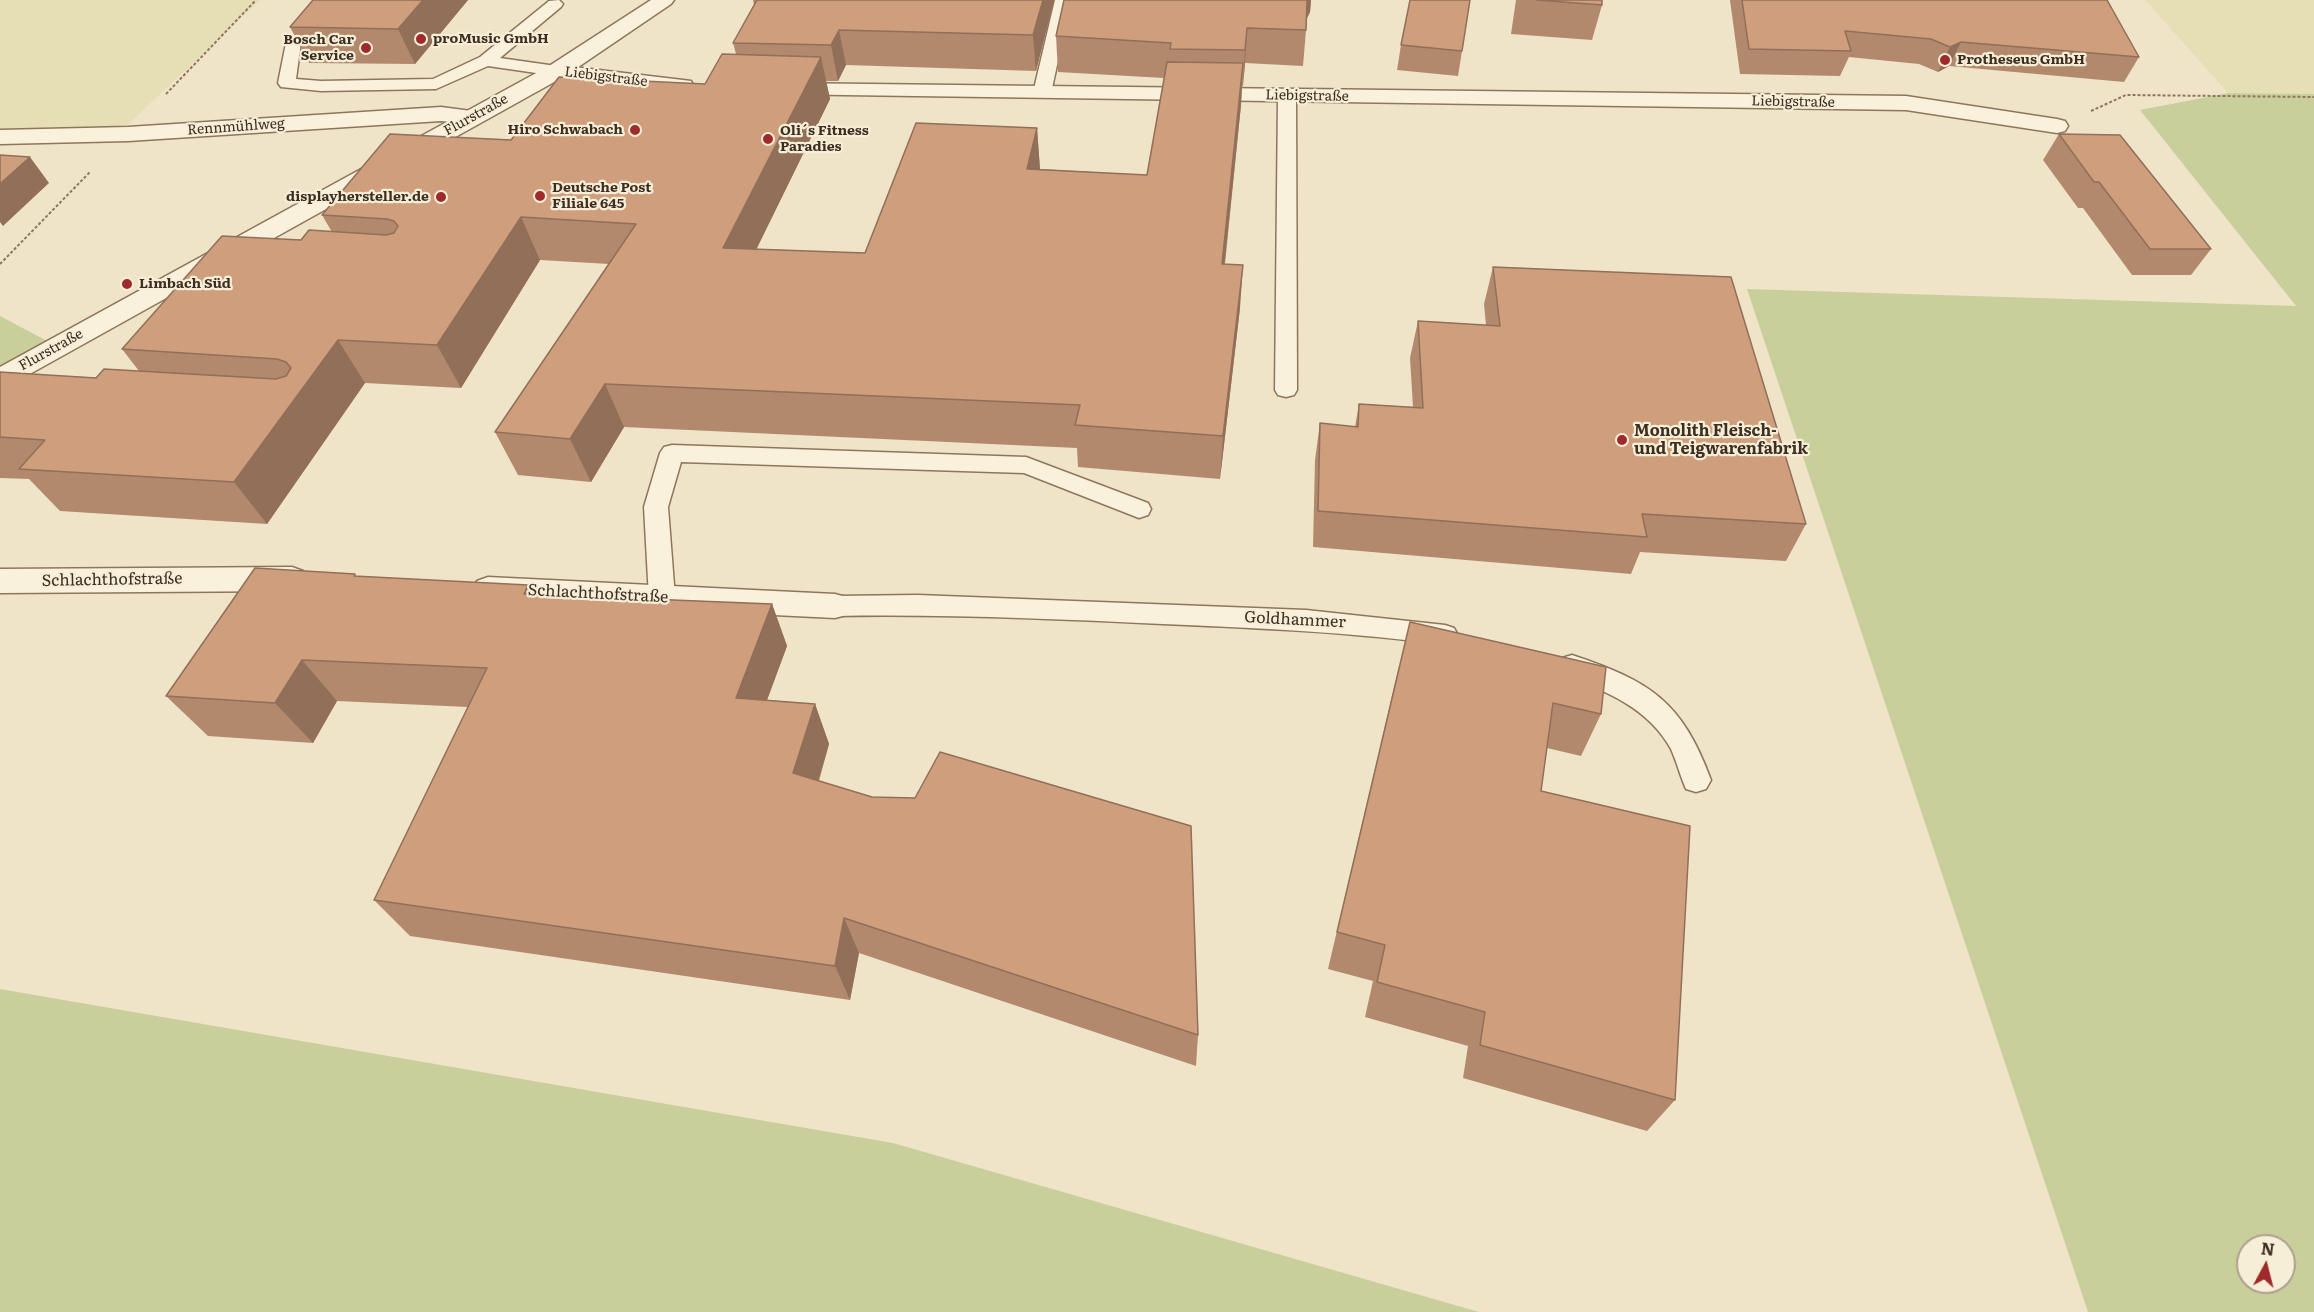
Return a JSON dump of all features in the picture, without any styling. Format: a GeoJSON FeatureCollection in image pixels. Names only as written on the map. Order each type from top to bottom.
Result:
{"type":"FeatureCollection","features":[{"type":"Feature","properties":{"kind":"street","name":"Flurstraße"},"geometry":{"type":"LineString","coordinates":[[4,389],[217,258],[556,71],[664,0]]}},
{"type":"Feature","properties":{"kind":"street","name":"Liebigstraße"},"geometry":{"type":"LineString","coordinates":[[556,71],[702,86]]}},
{"type":"Feature","properties":{"kind":"street","name":"Liebigstraße"},"geometry":{"type":"LineString","coordinates":[[759,88],[1906,103],[2057,126]]}},
{"type":"Feature","properties":{"kind":"street","name":"Rennmühlweg"},"geometry":{"type":"LineString","coordinates":[[0,137],[128,134],[441,114],[471,117]]}},
{"type":"Feature","properties":{"kind":"street","name":"Schlachthofstraße"},"geometry":{"type":"LineString","coordinates":[[0,581],[266,578],[325,581]]}},
{"type":"Feature","properties":{"kind":"street","name":"Schlachthofstraße"},"geometry":{"type":"LineString","coordinates":[[464,588],[835,606]]}},
{"type":"Feature","properties":{"kind":"lane"},"geometry":{"type":"LineString","coordinates":[[1042,93],[1063,0]]}},
{"type":"Feature","properties":{"kind":"lane"},"geometry":{"type":"LineString","coordinates":[[293,42],[287,83],[321,86],[436,84],[486,61],[555,4]]}},
{"type":"Feature","properties":{"kind":"lane"},"geometry":{"type":"LineString","coordinates":[[486,61],[556,71]]}},
{"type":"Feature","properties":{"kind":"lane"},"geometry":{"type":"LineString","coordinates":[[1286,390],[1287,96]]}},
{"type":"Feature","properties":{"kind":"lane"},"geometry":{"type":"LineString","coordinates":[[217,258],[251,260]]}},
{"type":"Feature","properties":{"kind":"lane"},"geometry":{"type":"LineString","coordinates":[[662,598],[656,507],[672,453],[1026,465],[1139,509]]}},
{"type":"Feature","properties":{"kind":"lane","name":"Goldhammer"},"geometry":{"type":"LineString","coordinates":[[835,606],[927,604],[1286,619],[1389,626],[1470,639]]}},
{"type":"Feature","properties":{"kind":"lane"},"geometry":{"type":"LineString","coordinates":[[1550,660],[1636,692],[1665,717],[1683,744],[1696,780]]}},
{"type":"Feature","properties":{"kind":"path"},"geometry":{"type":"LineString","coordinates":[[2057,126],[2126,95],[2314,97]]}},
{"type":"Feature","properties":{"kind":"shaded area"},"geometry":{"type":"Polygon","coordinates":[[[0,0],[260,0],[120,132],[0,135],[0,0]]]}},
{"type":"Feature","properties":{"kind":"shaded area"},"geometry":{"type":"Polygon","coordinates":[[[2145,0],[2314,0],[2314,94],[2228,93],[2145,0]]]}},
{"type":"Feature","properties":{"kind":"green space"},"geometry":{"type":"Polygon","coordinates":[[[2228,93],[2314,94],[2314,1312],[2088,1312],[1747,289],[2296,306],[2140,110],[2228,93]]]}},
{"type":"Feature","properties":{"kind":"green space"},"geometry":{"type":"Polygon","coordinates":[[[0,316],[49,342],[0,368],[0,316]]]}},
{"type":"Feature","properties":{"kind":"green space"},"geometry":{"type":"Polygon","coordinates":[[[0,989],[893,1143],[1479,1312],[0,1312],[0,989]]]}},
{"type":"Feature","properties":{"kind":"building"},"geometry":{"type":"Polygon","coordinates":[[[313,0],[423,0],[398,29],[290,27],[313,0]]]}},
{"type":"Feature","properties":{"kind":"building"},"geometry":{"type":"Polygon","coordinates":[[[757,0],[1043,0],[1033,35],[839,30],[831,45],[733,43],[757,0]]]}},
{"type":"Feature","properties":{"kind":"building"},"geometry":{"type":"Polygon","coordinates":[[[1064,0],[1307,0],[1306,30],[1247,28],[1245,50],[1170,49],[1171,43],[1056,36],[1064,0]]]}},
{"type":"Feature","properties":{"kind":"building"},"geometry":{"type":"Polygon","coordinates":[[[1410,0],[1470,0],[1462,51],[1401,45],[1410,0]]]}},
{"type":"Feature","properties":{"kind":"building"},"geometry":{"type":"Polygon","coordinates":[[[1537,0],[1602,0],[1602,5],[1537,0]]]}},
{"type":"Feature","properties":{"kind":"building"},"geometry":{"type":"Polygon","coordinates":[[[1742,0],[2107,0],[2139,57],[1961,42],[1950,47],[1931,39],[1845,31],[1851,51],[1749,49],[1742,0]]]}},
{"type":"Feature","properties":{"kind":"building"},"geometry":{"type":"Polygon","coordinates":[[[722,54],[821,57],[723,248],[865,253],[916,123],[1037,128],[1027,169],[1147,175],[1167,62],[1243,63],[1222,264],[1243,265],[1223,436],[1075,425],[1080,405],[605,384],[570,439],[495,432],[636,224],[521,217],[437,345],[338,340],[234,482],[19,469],[45,440],[0,437],[0,372],[96,378],[104,369],[276,379],[286,376],[291,368],[286,362],[277,359],[122,349],[222,236],[301,240],[309,230],[386,235],[394,233],[398,226],[394,221],[387,219],[322,215],[390,134],[511,140],[559,77],[705,84],[722,54]]]}},
{"type":"Feature","properties":{"kind":"building"},"geometry":{"type":"Polygon","coordinates":[[[2059,134],[2120,135],[2211,249],[2150,249],[2099,182],[2094,182],[2059,134]]]}},
{"type":"Feature","properties":{"kind":"building"},"geometry":{"type":"Polygon","coordinates":[[[0,155],[30,157],[0,184],[0,155]]]}},
{"type":"Feature","properties":{"kind":"building","name":"Monolith Fleisch- und Teigwarenfabrik"},"geometry":{"type":"Polygon","coordinates":[[[1493,267],[1731,277],[1806,524],[1642,514],[1647,537],[1318,511],[1320,423],[1358,427],[1359,404],[1423,408],[1418,321],[1500,326],[1493,267]]]}},
{"type":"Feature","properties":{"kind":"building"},"geometry":{"type":"Polygon","coordinates":[[[255,568],[355,574],[354,576],[528,585],[524,594],[772,604],[736,698],[815,704],[793,773],[872,797],[915,798],[940,752],[1191,826],[1198,1035],[844,918],[835,966],[374,900],[487,668],[302,660],[275,703],[166,696],[255,568]]]}},
{"type":"Feature","properties":{"kind":"building"},"geometry":{"type":"Polygon","coordinates":[[[1410,622],[1606,667],[1601,714],[1553,703],[1541,791],[1690,826],[1675,1100],[1480,1045],[1485,1012],[1377,982],[1385,945],[1337,932],[1410,622]]]}},
{"type":"Feature","properties":{"kind":"place","name":"proMusic GmbH"},"geometry":{"type":"Point","coordinates":[421,39]}},
{"type":"Feature","properties":{"kind":"place","name":"Bosch Car Service"},"geometry":{"type":"Point","coordinates":[366,48]}},
{"type":"Feature","properties":{"kind":"place","name":"Protheseus GmbH"},"geometry":{"type":"Point","coordinates":[1945,60]}},
{"type":"Feature","properties":{"kind":"place","name":"Hiro Schwabach"},"geometry":{"type":"Point","coordinates":[635,130]}},
{"type":"Feature","properties":{"kind":"place","name":"Oli´s Fitness Paradies"},"geometry":{"type":"Point","coordinates":[768,139]}},
{"type":"Feature","properties":{"kind":"place","name":"Deutsche Post Filiale 645"},"geometry":{"type":"Point","coordinates":[540,196]}},
{"type":"Feature","properties":{"kind":"place","name":"displayhersteller.de"},"geometry":{"type":"Point","coordinates":[441,197]}},
{"type":"Feature","properties":{"kind":"place","name":"Limbach Süd"},"geometry":{"type":"Point","coordinates":[127,284]}},
{"type":"Feature","properties":{"kind":"place","name":"Monolith Fleisch- und Teigwarenfabrik"},"geometry":{"type":"Point","coordinates":[1622,440]}}]}
